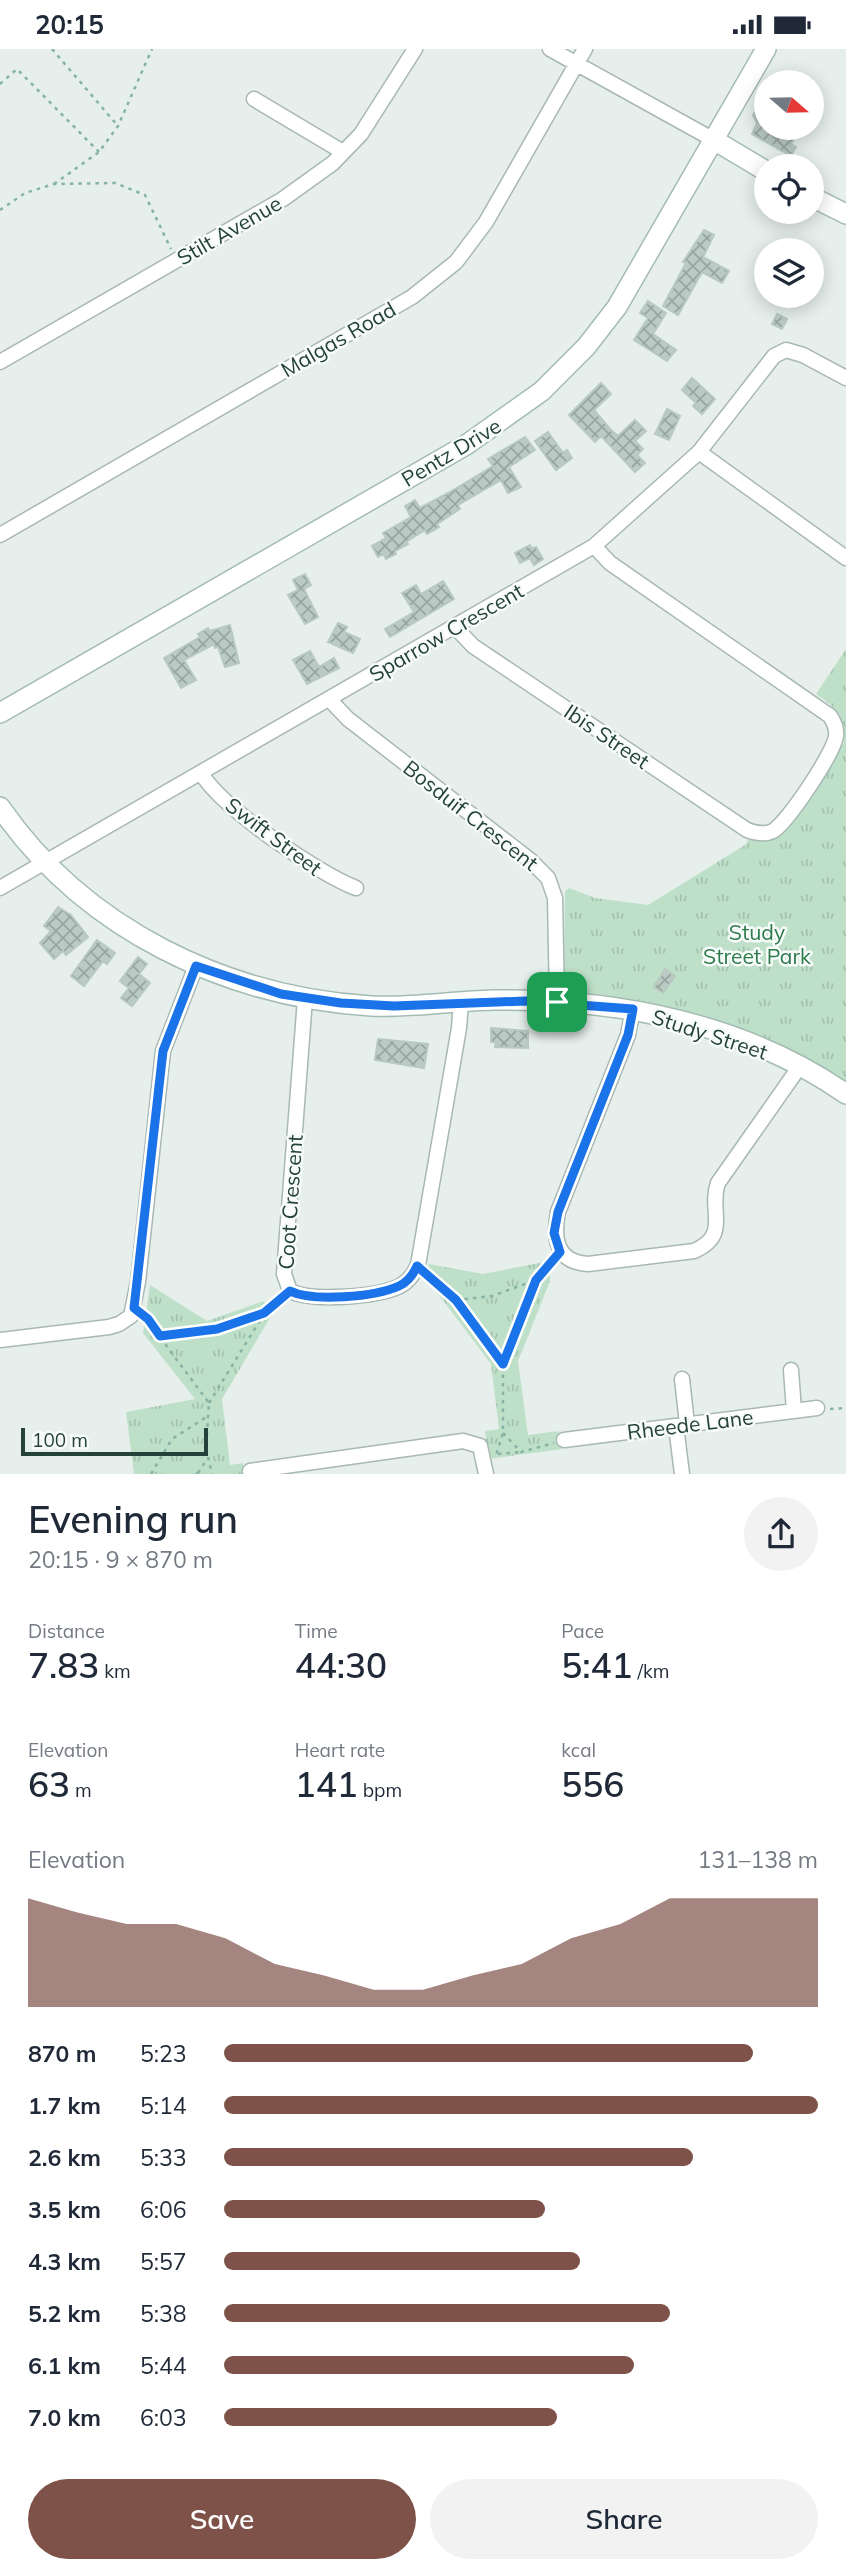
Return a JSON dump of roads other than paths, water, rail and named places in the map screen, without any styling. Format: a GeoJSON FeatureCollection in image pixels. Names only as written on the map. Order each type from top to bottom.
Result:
{"type":"FeatureCollection","features":[{"type":"Feature","properties":{"kind":"street","name":"Stilt Avenue"},"geometry":{"type":"LineString","coordinates":[[0,362],[283,199],[343,152],[383,102],[415,49]]}},
{"type":"Feature","properties":{"kind":"street"},"geometry":{"type":"LineString","coordinates":[[550,49],[754,164]]}},
{"type":"Feature","properties":{"kind":"street","name":"Malgas Road"},"geometry":{"type":"LineString","coordinates":[[0,534],[412,297],[456,262],[486,222],[585,49]]}},
{"type":"Feature","properties":{"kind":"street","name":"Pentz Drive"},"geometry":{"type":"LineString","coordinates":[[0,713],[466,445],[527,403],[571,363],[617,307],[766,49]]}},
{"type":"Feature","properties":{"kind":"street"},"geometry":{"type":"LineString","coordinates":[[254,99],[343,152]]}},
{"type":"Feature","properties":{"kind":"street"},"geometry":{"type":"LineString","coordinates":[[824,203],[846,214]]}},
{"type":"Feature","properties":{"kind":"street","name":"Sparrow Crescent"},"geometry":{"type":"LineString","coordinates":[[0,888],[594,546],[699,452],[774,356],[786,350],[803,355],[846,378]]}},
{"type":"Feature","properties":{"kind":"street"},"geometry":{"type":"LineString","coordinates":[[699,452],[846,558]]}},
{"type":"Feature","properties":{"kind":"street","name":"Ibis Street"},"geometry":{"type":"LineString","coordinates":[[454,627],[473,646],[747,830],[766,834],[781,826],[836,737],[830,716],[610,563],[594,546]]}},
{"type":"Feature","properties":{"kind":"street","name":"Bosduif Crescent"},"geometry":{"type":"LineString","coordinates":[[329,699],[348,719],[530,860],[548,878],[555,898],[557,1002]]}},
{"type":"Feature","properties":{"kind":"street","name":"Swift Street"},"geometry":{"type":"LineString","coordinates":[[201,773],[216,793],[311,866],[356,888]]}},
{"type":"Feature","properties":{"kind":"street","name":"Study Street"},"geometry":{"type":"LineString","coordinates":[[0,807],[47,862],[113,919],[196,966],[232,980],[305,999],[373,1006],[557,1002],[633,1009],[727,1035],[800,1066],[846,1094]]}},
{"type":"Feature","properties":{"kind":"street"},"geometry":{"type":"LineString","coordinates":[[0,1340],[119,1324],[131,1315],[134,1308],[163,1051],[196,966]]}},
{"type":"Feature","properties":{"kind":"street","name":"Coot Crescent"},"geometry":{"type":"LineString","coordinates":[[305,999],[284,1274],[290,1291],[320,1299],[389,1290],[407,1281],[417,1266],[459,1028],[461,1002]]}},
{"type":"Feature","properties":{"kind":"street"},"geometry":{"type":"LineString","coordinates":[[633,1009],[628,1035],[558,1212],[554,1233],[560,1252],[574,1262],[588,1264],[694,1251],[705,1246],[716,1228],[714,1199],[718,1183],[800,1066]]}},
{"type":"Feature","properties":{"kind":"street"},"geometry":{"type":"LineString","coordinates":[[791,1370],[794,1411]]}},
{"type":"Feature","properties":{"kind":"street"},"geometry":{"type":"LineString","coordinates":[[682,1379],[682,1474]]}},
{"type":"Feature","properties":{"kind":"street","name":"Rheede Lane"},"geometry":{"type":"LineString","coordinates":[[564,1440],[817,1408]]}},
{"type":"Feature","properties":{"kind":"street"},"geometry":{"type":"LineString","coordinates":[[250,1471],[287,1471],[463,1441],[475,1443],[491,1455],[486,1474]]}},
{"type":"Feature","properties":{"kind":"park label","name":"Study Street Park"},"geometry":{"type":"Point","coordinates":[757,944]}}]}
